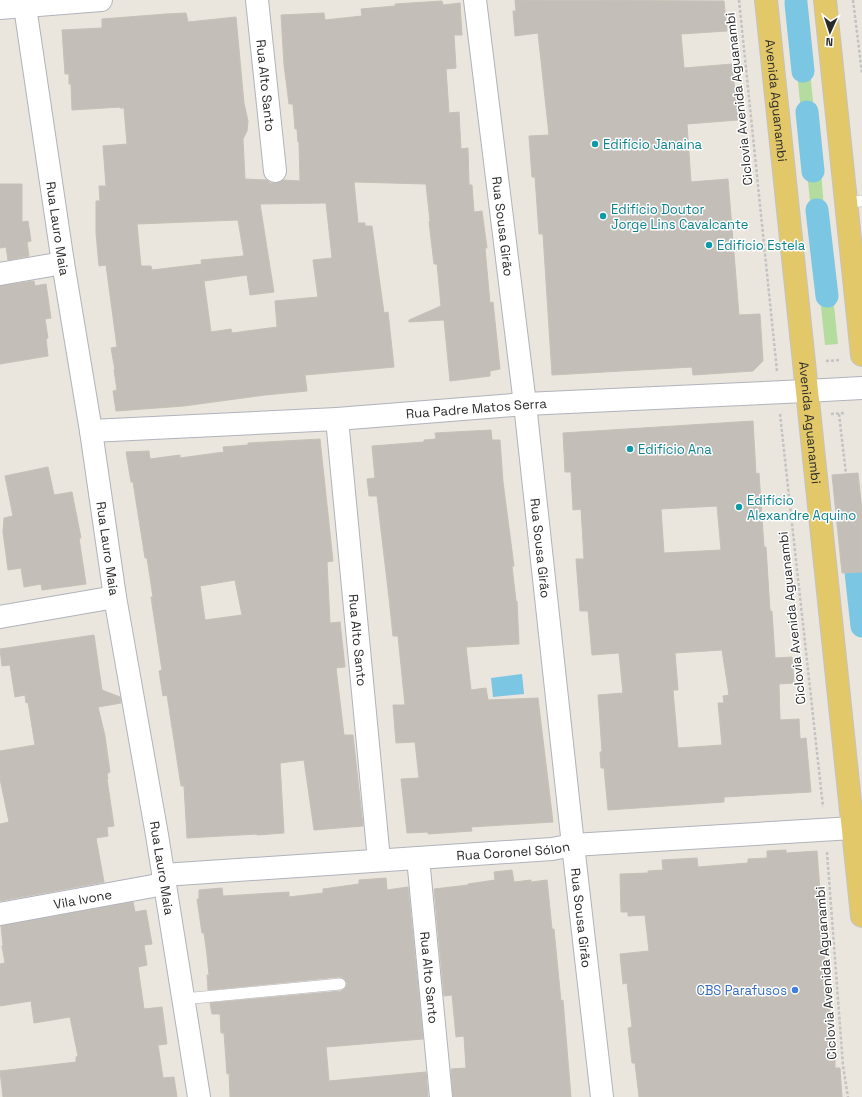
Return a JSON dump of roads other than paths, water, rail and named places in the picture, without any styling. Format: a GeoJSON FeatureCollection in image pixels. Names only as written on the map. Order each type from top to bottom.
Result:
{"type":"FeatureCollection","features":[{"type":"Feature","properties":{"kind":"main road","name":"Avenida Aguanambi"},"geometry":{"type":"LineString","coordinates":[[766,0],[806,391],[858,828],[862,916]]}},
{"type":"Feature","properties":{"kind":"main road"},"geometry":{"type":"LineString","coordinates":[[825,0],[854,202],[862,355]]}},
{"type":"Feature","properties":{"kind":"street"},"geometry":{"type":"LineString","coordinates":[[0,8],[24,3],[101,0]]}},
{"type":"Feature","properties":{"kind":"street","name":"Rua Alto Santo"},"geometry":{"type":"LineString","coordinates":[[257,0],[275,171]]}},
{"type":"Feature","properties":{"kind":"street","name":"Rua Sousa Girão"},"geometry":{"type":"LineString","coordinates":[[474,0],[525,404],[602,1097]]}},
{"type":"Feature","properties":{"kind":"street","name":"Rua Lauro Maia"},"geometry":{"type":"LineString","coordinates":[[24,3],[63,263],[91,431],[115,597],[164,879],[198,1097]]}},
{"type":"Feature","properties":{"kind":"street"},"geometry":{"type":"LineString","coordinates":[[0,274],[63,263]]}},
{"type":"Feature","properties":{"kind":"street","name":"Rua Padre Matos Serra"},"geometry":{"type":"LineString","coordinates":[[91,431],[337,419],[525,404],[862,388]]}},
{"type":"Feature","properties":{"kind":"street","name":"Rua Alto Santo"},"geometry":{"type":"LineString","coordinates":[[337,419],[378,860]]}},
{"type":"Feature","properties":{"kind":"street"},"geometry":{"type":"LineString","coordinates":[[0,617],[115,597]]}},
{"type":"Feature","properties":{"kind":"street","name":"Rua Coronel Sólon"},"geometry":{"type":"LineString","coordinates":[[164,879],[378,860],[552,849],[573,845],[858,828]]}},
{"type":"Feature","properties":{"kind":"street","name":"Rua Alto Santo"},"geometry":{"type":"LineString","coordinates":[[418,858],[440,1097]]}},
{"type":"Feature","properties":{"kind":"street","name":"Vila Ivone"},"geometry":{"type":"LineString","coordinates":[[0,914],[164,879]]}},
{"type":"Feature","properties":{"kind":"lane"},"geometry":{"type":"LineString","coordinates":[[183,999],[340,984]]}},
{"type":"Feature","properties":{"kind":"water"},"geometry":{"type":"Polygon","coordinates":[[[522,674],[524,694],[493,697],[491,678],[522,674]]]}},
{"type":"Feature","properties":{"kind":"waterway"},"geometry":{"type":"LineString","coordinates":[[796,3],[803,71]]}},
{"type":"Feature","properties":{"kind":"waterway"},"geometry":{"type":"LineString","coordinates":[[807,112],[813,171]]}},
{"type":"Feature","properties":{"kind":"waterway"},"geometry":{"type":"LineString","coordinates":[[817,210],[827,296]]}},
{"type":"Feature","properties":{"kind":"waterway"},"geometry":{"type":"LineString","coordinates":[[856,572],[862,626]]}},
{"type":"Feature","properties":{"kind":"place","name":"Edifício Janaina"},"geometry":{"type":"Point","coordinates":[595,144]}},
{"type":"Feature","properties":{"kind":"place","name":"Edifício Doutor Jorge Lins Cavalcante"},"geometry":{"type":"Point","coordinates":[603,216]}},
{"type":"Feature","properties":{"kind":"place","name":"Edifício Estela"},"geometry":{"type":"Point","coordinates":[709,245]}},
{"type":"Feature","properties":{"kind":"place","name":"Edifício Ana"},"geometry":{"type":"Point","coordinates":[630,449]}},
{"type":"Feature","properties":{"kind":"place","name":"Edifício Alexandre Aquino"},"geometry":{"type":"Point","coordinates":[739,507]}},
{"type":"Feature","properties":{"kind":"place","name":"CBS Parafusos"},"geometry":{"type":"Point","coordinates":[795,990]}}]}
